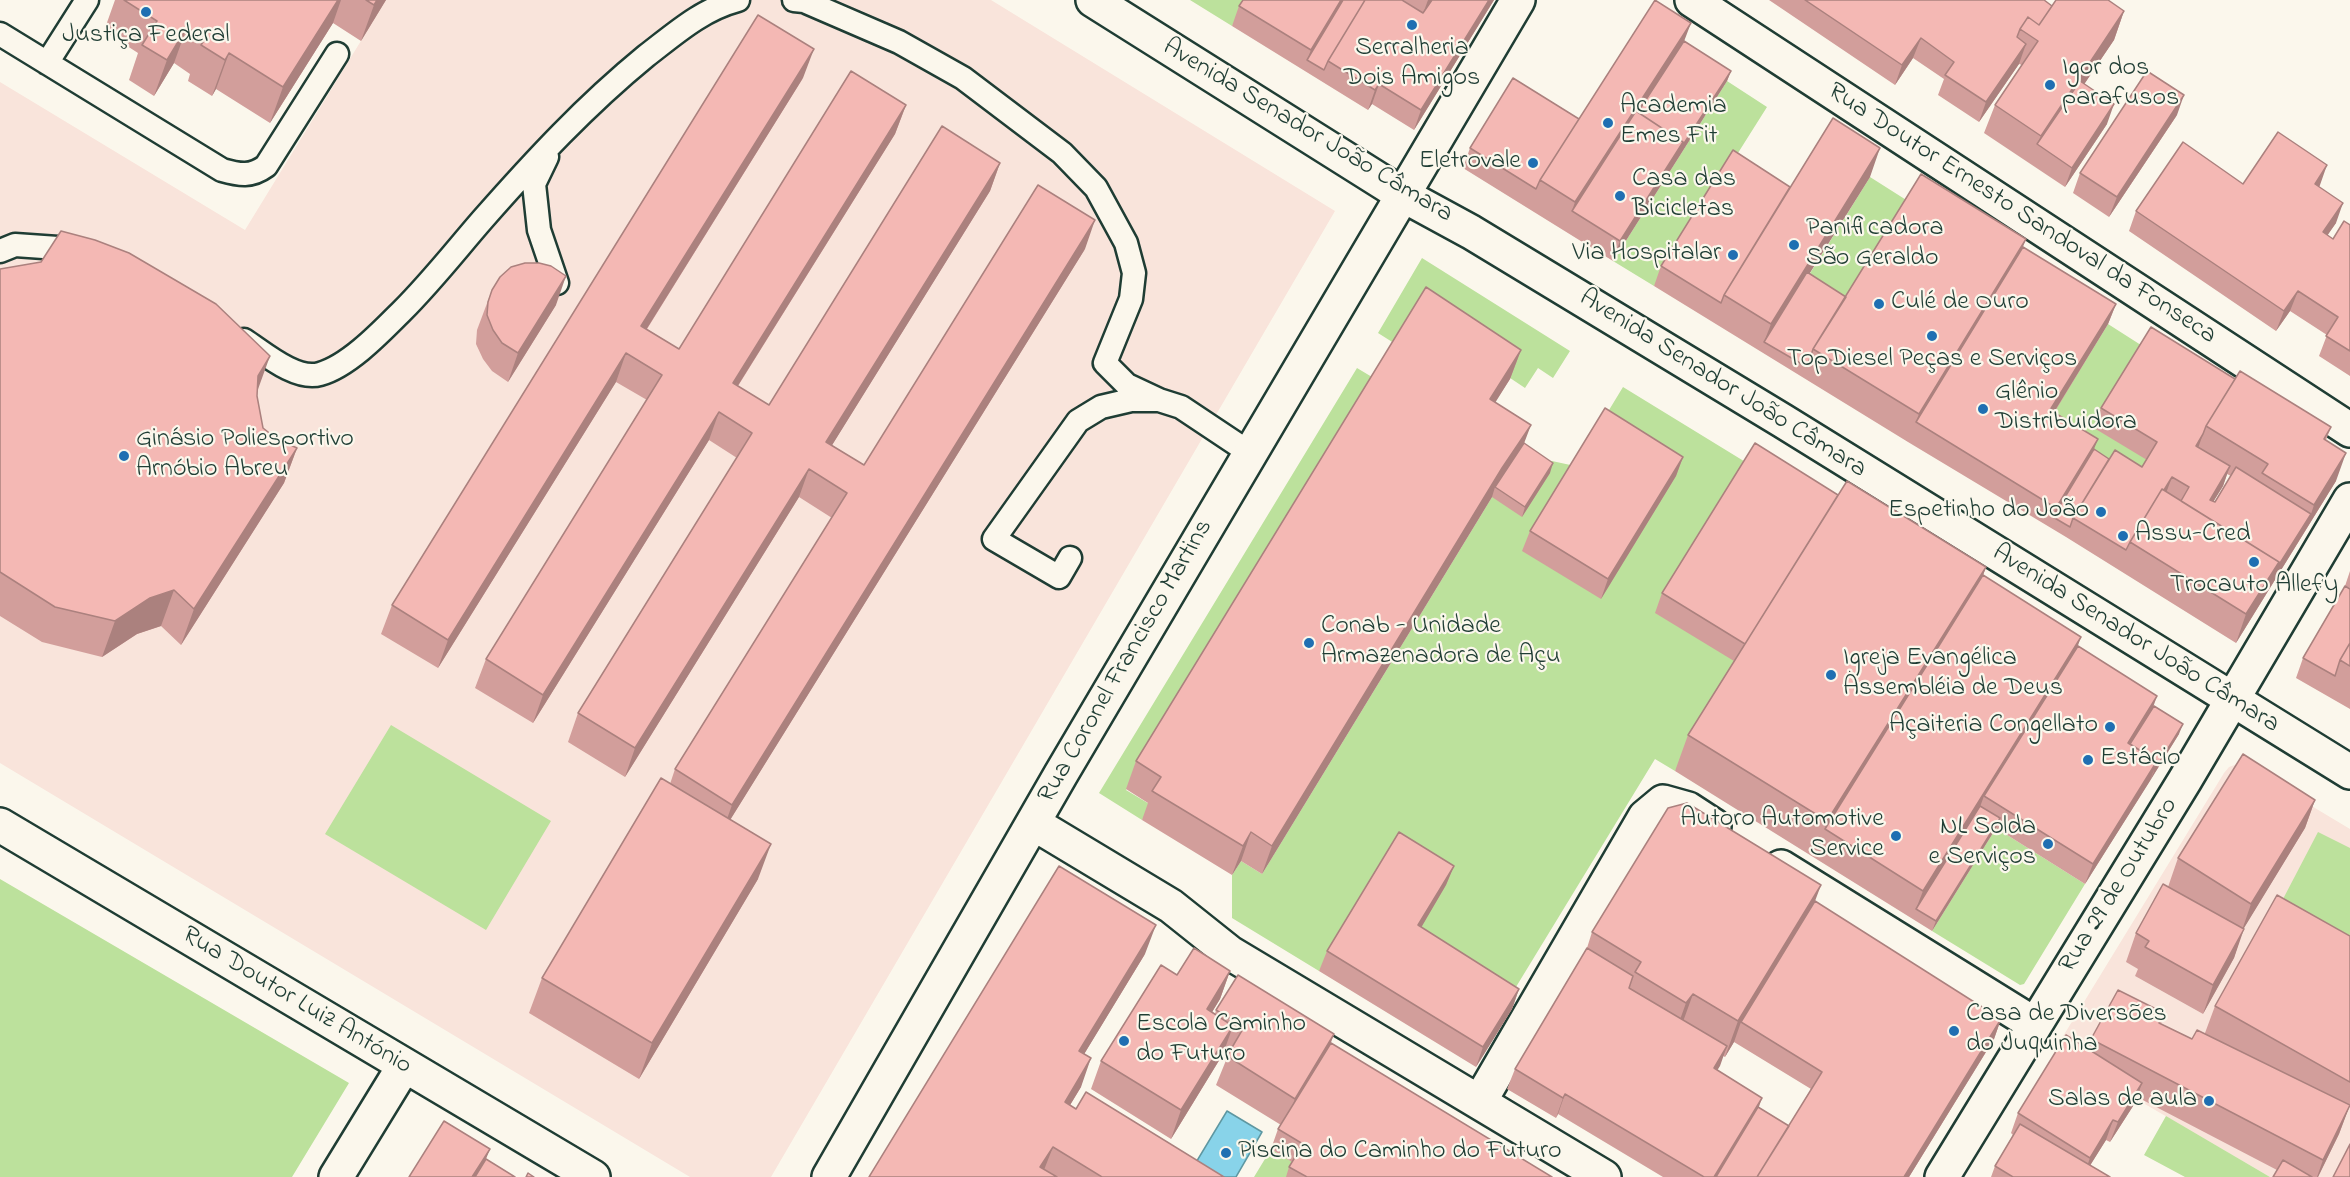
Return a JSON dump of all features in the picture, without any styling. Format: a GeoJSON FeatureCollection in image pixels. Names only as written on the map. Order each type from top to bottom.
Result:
{"type":"FeatureCollection","features":[{"type":"Feature","properties":{"kind":"street","name":"Avenida Senador João Câmara"},"geometry":{"type":"LineString","coordinates":[[1093,0],[1403,195],[1471,232],[1783,421],[2350,772]]}},
{"type":"Feature","properties":{"kind":"street","name":"Rua Coronel Francisco Martins"},"geometry":{"type":"LineString","coordinates":[[828,1177],[1033,823],[1518,0]]}},
{"type":"Feature","properties":{"kind":"street","name":"Rua Doutor Ernesto Sandoval da Fonseca"},"geometry":{"type":"LineString","coordinates":[[1692,0],[2350,430]]}},
{"type":"Feature","properties":{"kind":"street","name":"Rua 29 de Outubro"},"geometry":{"type":"LineString","coordinates":[[1942,1177],[2233,700],[2350,500]]}},
{"type":"Feature","properties":{"kind":"street"},"geometry":{"type":"LineString","coordinates":[[1480,1101],[1645,817],[1663,802],[1688,809],[2034,1024]]}},
{"type":"Feature","properties":{"kind":"street"},"geometry":{"type":"LineString","coordinates":[[1033,823],[1171,906],[1230,952],[1604,1177]]}},
{"type":"Feature","properties":{"kind":"street","name":"Rua Doutor Luiz António"},"geometry":{"type":"LineString","coordinates":[[0,825],[593,1177]]}},
{"type":"Feature","properties":{"kind":"street"},"geometry":{"type":"LineString","coordinates":[[336,1177],[404,1066]]}},
{"type":"Feature","properties":{"kind":"lane"},"geometry":{"type":"LineString","coordinates":[[47,63],[87,0]]}},
{"type":"Feature","properties":{"kind":"lane"},"geometry":{"type":"LineString","coordinates":[[224,327],[294,372],[319,375],[344,362],[382,331],[442,270],[481,222],[574,118],[680,29],[717,6],[738,0]]}},
{"type":"Feature","properties":{"kind":"lane"},"geometry":{"type":"LineString","coordinates":[[794,0],[804,1],[900,42],[963,78],[1062,153],[1096,188],[1126,243],[1134,273],[1131,299],[1105,363],[1127,385],[1159,400],[1181,407],[1250,453]]}},
{"type":"Feature","properties":{"kind":"lane"},"geometry":{"type":"LineString","coordinates":[[0,34],[222,170],[241,175],[255,174],[266,166],[337,54]]}},
{"type":"Feature","properties":{"kind":"lane"},"geometry":{"type":"LineString","coordinates":[[555,140],[534,184],[539,230],[557,283]]}},
{"type":"Feature","properties":{"kind":"lane"},"geometry":{"type":"LineString","coordinates":[[0,251],[15,246],[72,249],[102,264]]}},
{"type":"Feature","properties":{"kind":"lane"},"geometry":{"type":"LineString","coordinates":[[1071,558],[1059,577],[994,539],[1078,421],[1101,407],[1131,400],[1159,400]]}},
{"type":"Feature","properties":{"kind":"shaded area"},"geometry":{"type":"Polygon","coordinates":[[[386,0],[991,0],[1335,211],[771,1177],[690,1177],[0,763],[0,82],[245,230],[386,0]]]}},
{"type":"Feature","properties":{"kind":"shaded area"},"geometry":{"type":"Polygon","coordinates":[[[2240,763],[2350,829],[2350,1177],[2270,1177],[2054,1051],[2229,767],[2240,763]],[[2234,958],[2126,962],[2139,969],[2135,976],[2203,1014],[2234,958]]]}},
{"type":"Feature","properties":{"kind":"green space"},"geometry":{"type":"Polygon","coordinates":[[[1190,0],[1247,0],[1232,26],[1190,0]]]}},
{"type":"Feature","properties":{"kind":"green space"},"geometry":{"type":"Polygon","coordinates":[[[1727,81],[1767,107],[1654,286],[1613,261],[1727,81]]]}},
{"type":"Feature","properties":{"kind":"green space"},"geometry":{"type":"Polygon","coordinates":[[[1870,177],[1911,203],[1845,309],[1804,283],[1870,177]]]}},
{"type":"Feature","properties":{"kind":"green space"},"geometry":{"type":"Polygon","coordinates":[[[1422,258],[1570,351],[1553,378],[1538,368],[1525,388],[1416,315],[1397,345],[1378,333],[1422,258]]]}},
{"type":"Feature","properties":{"kind":"green space"},"geometry":{"type":"Polygon","coordinates":[[[2108,324],[2144,347],[2150,462],[2135,487],[2043,430],[2108,324]]]}},
{"type":"Feature","properties":{"kind":"green space"},"geometry":{"type":"Polygon","coordinates":[[[1357,368],[1377,380],[1126,790],[1151,805],[1142,820],[1099,793],[1357,368]]]}},
{"type":"Feature","properties":{"kind":"green space"},"geometry":{"type":"Polygon","coordinates":[[[1623,387],[1747,463],[1740,665],[1675,771],[1655,759],[1505,1005],[1411,945],[1392,853],[1319,971],[1232,918],[1232,875],[1241,861],[1262,874],[1492,497],[1552,461],[1575,466],[1623,387]]]}},
{"type":"Feature","properties":{"kind":"green space"},"geometry":{"type":"Polygon","coordinates":[[[391,725],[551,821],[486,930],[325,834],[391,725]]]}},
{"type":"Feature","properties":{"kind":"green space"},"geometry":{"type":"Polygon","coordinates":[[[1996,828],[2085,884],[2024,984],[2020,985],[1932,931],[1996,828]]]}},
{"type":"Feature","properties":{"kind":"green space"},"geometry":{"type":"Polygon","coordinates":[[[2318,832],[2350,848],[2350,966],[2271,922],[2318,832]]]}},
{"type":"Feature","properties":{"kind":"green space"},"geometry":{"type":"Polygon","coordinates":[[[0,879],[349,1083],[292,1177],[0,1177],[0,879]]]}},
{"type":"Feature","properties":{"kind":"green space"},"geometry":{"type":"Polygon","coordinates":[[[2166,1116],[2270,1177],[2185,1177],[2144,1155],[2166,1116]]]}},
{"type":"Feature","properties":{"kind":"green space"},"geometry":{"type":"Polygon","coordinates":[[[1271,1149],[1296,1164],[1288,1177],[1254,1177],[1271,1149]]]}},
{"type":"Feature","properties":{"kind":"water","name":"Piscina do Caminho do Futuro"},"geometry":{"type":"Polygon","coordinates":[[[1227,1111],[1262,1132],[1236,1177],[1194,1177],[1189,1174],[1227,1111]]]}},
{"type":"Feature","properties":{"kind":"building"},"geometry":{"type":"Polygon","coordinates":[[[124,0],[338,0],[283,87],[229,53],[225,60],[201,45],[205,39],[187,27],[167,60],[142,45],[157,21],[124,0]]]}},
{"type":"Feature","properties":{"kind":"building"},"geometry":{"type":"Polygon","coordinates":[[[366,0],[377,0],[374,5],[366,0]]]}},
{"type":"Feature","properties":{"kind":"building"},"geometry":{"type":"Polygon","coordinates":[[[1243,0],[1341,0],[1311,50],[1239,6],[1243,0]]]}},
{"type":"Feature","properties":{"kind":"building"},"geometry":{"type":"Polygon","coordinates":[[[1343,0],[1365,0],[1324,70],[1307,60],[1343,0]]]}},
{"type":"Feature","properties":{"kind":"building"},"geometry":{"type":"Polygon","coordinates":[[[1365,0],[1402,0],[1423,13],[1432,0],[1489,0],[1421,110],[1379,84],[1375,90],[1328,61],[1365,0]]]}},
{"type":"Feature","properties":{"kind":"building","name":"Academia Emes Fit"},"geometry":{"type":"Polygon","coordinates":[[[1655,0],[1691,23],[1575,202],[1540,180],[1655,0]]]}},
{"type":"Feature","properties":{"kind":"building"},"geometry":{"type":"Polygon","coordinates":[[[1805,0],[2044,0],[2052,6],[2039,25],[2028,17],[2017,37],[2026,44],[1986,102],[1945,75],[1954,62],[1921,38],[1902,65],[1805,0]]]}},
{"type":"Feature","properties":{"kind":"building","name":"Igor dos parafusos"},"geometry":{"type":"Polygon","coordinates":[[[2056,0],[2108,0],[2124,11],[2041,136],[1995,105],[2038,41],[2020,29],[2028,17],[2039,25],[2056,0]]]}},
{"type":"Feature","properties":{"kind":"building"},"geometry":{"type":"Polygon","coordinates":[[[758,15],[814,49],[641,326],[679,349],[851,71],[906,105],[733,383],[769,405],[942,126],[1000,163],[826,442],[864,465],[1038,185],[1095,220],[732,805],[675,769],[847,493],[809,469],[635,748],[578,713],[752,433],[719,412],[543,695],[486,659],[662,375],[626,353],[448,640],[392,605],[758,15]]]}},
{"type":"Feature","properties":{"kind":"building"},"geometry":{"type":"Polygon","coordinates":[[[1684,41],[1731,71],[1679,151],[1683,142],[1638,112],[1684,41]]]}},
{"type":"Feature","properties":{"kind":"building"},"geometry":{"type":"Polygon","coordinates":[[[2147,71],[2184,95],[2117,197],[2080,173],[2147,71]]]}},
{"type":"Feature","properties":{"kind":"building"},"geometry":{"type":"Polygon","coordinates":[[[1513,78],[1579,119],[1536,189],[1470,148],[1513,78]]]}},
{"type":"Feature","properties":{"kind":"building"},"geometry":{"type":"Polygon","coordinates":[[[2080,81],[2114,104],[2072,168],[2037,144],[2080,81]]]}},
{"type":"Feature","properties":{"kind":"building","name":"Casa das Bicicletas"},"geometry":{"type":"Polygon","coordinates":[[[1636,111],[1683,142],[1620,241],[1572,211],[1636,111]]]}},
{"type":"Feature","properties":{"kind":"building","name":"Panificadora São Geraldo"},"geometry":{"type":"Polygon","coordinates":[[[1833,118],[1880,148],[1771,324],[1724,295],[1833,118]]]}},
{"type":"Feature","properties":{"kind":"building"},"geometry":{"type":"Polygon","coordinates":[[[2278,132],[2327,165],[2315,184],[2343,203],[2323,232],[2333,239],[2344,221],[2350,225],[2350,351],[2326,336],[2338,317],[2298,291],[2284,311],[2136,211],[2183,142],[2243,184],[2278,132]]]}},
{"type":"Feature","properties":{"kind":"building"},"geometry":{"type":"Polygon","coordinates":[[[1733,150],[1790,187],[1721,303],[1661,266],[1733,150]]]}},
{"type":"Feature","properties":{"kind":"building"},"geometry":{"type":"Polygon","coordinates":[[[1921,174],[2026,239],[1919,414],[1813,349],[1921,174]]]}},
{"type":"Feature","properties":{"kind":"building","name":"Ginásio Poliesportivo Arnóbio Abreu"},"geometry":{"type":"Polygon","coordinates":[[[61,231],[95,240],[129,253],[216,304],[270,356],[258,376],[257,396],[263,428],[277,439],[297,448],[194,609],[174,590],[150,598],[115,621],[55,607],[0,572],[0,269],[41,262],[61,231]]]}},
{"type":"Feature","properties":{"kind":"building"},"geometry":{"type":"Polygon","coordinates":[[[2023,247],[2116,304],[2050,410],[2098,439],[2056,508],[1916,422],[2023,247]]]}},
{"type":"Feature","properties":{"kind":"building"},"geometry":{"type":"Polygon","coordinates":[[[525,263],[551,266],[566,276],[518,353],[502,343],[493,330],[487,315],[488,302],[500,277],[511,267],[525,263]]]}},
{"type":"Feature","properties":{"kind":"building"},"geometry":{"type":"Polygon","coordinates":[[[1807,272],[1846,297],[1813,349],[1807,367],[1764,342],[1807,272]]]}},
{"type":"Feature","properties":{"kind":"building","name":"Conab - Unidade Armazenadora de Açu"},"geometry":{"type":"Polygon","coordinates":[[[1426,287],[1521,350],[1490,399],[1531,425],[1502,468],[1272,846],[1251,832],[1243,846],[1152,791],[1161,777],[1136,761],[1426,287]]]}},
{"type":"Feature","properties":{"kind":"building"},"geometry":{"type":"Polygon","coordinates":[[[2151,327],[2235,379],[2196,446],[2230,466],[2210,500],[2215,502],[2236,467],[2311,514],[2275,571],[2279,562],[2181,501],[2189,487],[2172,477],[2164,490],[2162,489],[2126,550],[2073,518],[2115,450],[2142,467],[2157,442],[2101,408],[2151,327]]]}},
{"type":"Feature","properties":{"kind":"building"},"geometry":{"type":"Polygon","coordinates":[[[2240,371],[2331,427],[2324,439],[2346,453],[2314,505],[2262,473],[2268,464],[2206,426],[2240,371]]]}},
{"type":"Feature","properties":{"kind":"building"},"geometry":{"type":"Polygon","coordinates":[[[1605,408],[1683,457],[1608,579],[1530,531],[1605,408]]]}},
{"type":"Feature","properties":{"kind":"building"},"geometry":{"type":"Polygon","coordinates":[[[1524,443],[1553,463],[1525,507],[1495,487],[1524,443]]]}},
{"type":"Feature","properties":{"kind":"building"},"geometry":{"type":"Polygon","coordinates":[[[1755,443],[1838,495],[1745,644],[1662,593],[1755,443]]]}},
{"type":"Feature","properties":{"kind":"building"},"geometry":{"type":"Polygon","coordinates":[[[2094,449],[2109,459],[2073,518],[2070,527],[2053,517],[2094,449]]]}},
{"type":"Feature","properties":{"kind":"building","name":"Igreja Evangélica Assembléia de Deus"},"geometry":{"type":"Polygon","coordinates":[[[1847,481],[1986,567],[1827,821],[1688,735],[1847,481]]]}},
{"type":"Feature","properties":{"kind":"building"},"geometry":{"type":"Polygon","coordinates":[[[2162,489],[2279,562],[2246,614],[2130,542],[2162,489]]]}},
{"type":"Feature","properties":{"kind":"building"},"geometry":{"type":"Polygon","coordinates":[[[1983,575],[2081,637],[1923,891],[1825,829],[1983,575]]]}},
{"type":"Feature","properties":{"kind":"building"},"geometry":{"type":"Polygon","coordinates":[[[2345,586],[2350,589],[2350,643],[2340,660],[2335,676],[2303,658],[2345,586]]]}},
{"type":"Feature","properties":{"kind":"building"},"geometry":{"type":"Polygon","coordinates":[[[2350,643],[2350,666],[2340,660],[2350,643]]]}},
{"type":"Feature","properties":{"kind":"building"},"geometry":{"type":"Polygon","coordinates":[[[2078,646],[2157,696],[2128,743],[2157,761],[2093,864],[1984,796],[2078,646]]]}},
{"type":"Feature","properties":{"kind":"building"},"geometry":{"type":"Polygon","coordinates":[[[2154,706],[2183,724],[2154,771],[2157,761],[2130,744],[2154,706]]]}},
{"type":"Feature","properties":{"kind":"building"},"geometry":{"type":"Polygon","coordinates":[[[2243,754],[2315,800],[2251,904],[2178,858],[2243,754]]]}},
{"type":"Feature","properties":{"kind":"building"},"geometry":{"type":"Polygon","coordinates":[[[661,778],[771,844],[652,1043],[542,978],[661,778]]]}},
{"type":"Feature","properties":{"kind":"building"},"geometry":{"type":"Polygon","coordinates":[[[1687,803],[1821,885],[1738,1021],[1693,994],[1686,1003],[1635,972],[1641,962],[1592,932],[1668,808],[1687,803]]]}},
{"type":"Feature","properties":{"kind":"building"},"geometry":{"type":"Polygon","coordinates":[[[1980,806],[2000,818],[1936,921],[1916,909],[1980,806]]]}},
{"type":"Feature","properties":{"kind":"building"},"geometry":{"type":"Polygon","coordinates":[[[1399,832],[1454,866],[1418,925],[1519,989],[1483,1047],[1327,951],[1399,832]]]}},
{"type":"Feature","properties":{"kind":"building"},"geometry":{"type":"Polygon","coordinates":[[[1059,866],[1156,925],[1079,1051],[1091,1058],[1065,1102],[1076,1109],[1086,1092],[1224,1177],[1102,1177],[1053,1147],[1040,1167],[1057,1177],[869,1177],[1059,866]]]}},
{"type":"Feature","properties":{"kind":"building"},"geometry":{"type":"Polygon","coordinates":[[[2163,884],[2244,929],[2213,985],[2145,947],[2149,941],[2136,933],[2163,884]]]}},
{"type":"Feature","properties":{"kind":"building"},"geometry":{"type":"Polygon","coordinates":[[[2277,895],[2350,936],[2350,1082],[2215,1006],[2277,895]]]}},
{"type":"Feature","properties":{"kind":"building"},"geometry":{"type":"Polygon","coordinates":[[[1815,901],[2001,1019],[1904,1177],[1757,1177],[1822,1072],[1741,1022],[1815,901]]]}},
{"type":"Feature","properties":{"kind":"building"},"geometry":{"type":"Polygon","coordinates":[[[1194,948],[1230,971],[1207,1009],[1233,1026],[1181,1110],[1101,1061],[1161,965],[1177,975],[1194,948]]]}},
{"type":"Feature","properties":{"kind":"building"},"geometry":{"type":"Polygon","coordinates":[[[1587,948],[1633,976],[1629,988],[1727,1046],[1714,1068],[1762,1098],[1714,1177],[1704,1177],[1565,1094],[1563,1098],[1515,1069],[1587,948]]]}},
{"type":"Feature","properties":{"kind":"building"},"geometry":{"type":"Polygon","coordinates":[[[1238,975],[1334,1034],[1295,1099],[1227,1056],[1244,1027],[1216,1010],[1238,975]]]}},
{"type":"Feature","properties":{"kind":"building"},"geometry":{"type":"Polygon","coordinates":[[[2118,990],[2164,1013],[2159,1023],[2192,1039],[2197,1030],[2350,1105],[2323,1160],[2091,1039],[2118,990]]]}},
{"type":"Feature","properties":{"kind":"building"},"geometry":{"type":"Polygon","coordinates":[[[2066,1035],[2142,1083],[2118,1122],[2113,1120],[2090,1158],[2018,1113],[2066,1035]]]}},
{"type":"Feature","properties":{"kind":"building"},"geometry":{"type":"Polygon","coordinates":[[[1331,1043],[1552,1177],[1307,1177],[1289,1167],[1303,1144],[1278,1129],[1331,1043]]]}},
{"type":"Feature","properties":{"kind":"building"},"geometry":{"type":"Polygon","coordinates":[[[1758,1107],[1789,1126],[1757,1177],[1716,1177],[1758,1107]]]}},
{"type":"Feature","properties":{"kind":"building"},"geometry":{"type":"Polygon","coordinates":[[[444,1121],[490,1149],[472,1177],[409,1177],[444,1121]]]}},
{"type":"Feature","properties":{"kind":"building"},"geometry":{"type":"Polygon","coordinates":[[[2020,1124],[2110,1177],[2013,1177],[1995,1166],[2020,1124]]]}},
{"type":"Feature","properties":{"kind":"building"},"geometry":{"type":"Polygon","coordinates":[[[2350,1144],[2350,1177],[2333,1177],[2350,1144]]]}},
{"type":"Feature","properties":{"kind":"building"},"geometry":{"type":"Polygon","coordinates":[[[486,1159],[515,1177],[475,1177],[486,1159]]]}},
{"type":"Feature","properties":{"kind":"building"},"geometry":{"type":"Polygon","coordinates":[[[2283,1160],[2312,1177],[2273,1177],[2283,1160]]]}},
{"type":"Feature","properties":{"kind":"place","name":"Justiça Federal"},"geometry":{"type":"Point","coordinates":[146,12]}},
{"type":"Feature","properties":{"kind":"place","name":"Serralheria Dois Amigos"},"geometry":{"type":"Point","coordinates":[1412,25]}},
{"type":"Feature","properties":{"kind":"place","name":"Igor dos parafusos"},"geometry":{"type":"Point","coordinates":[2050,85]}},
{"type":"Feature","properties":{"kind":"place","name":"Academia Emes Fit"},"geometry":{"type":"Point","coordinates":[1608,123]}},
{"type":"Feature","properties":{"kind":"place","name":"Eletrovale"},"geometry":{"type":"Point","coordinates":[1533,163]}},
{"type":"Feature","properties":{"kind":"place","name":"Casa das Bicicletas"},"geometry":{"type":"Point","coordinates":[1620,196]}},
{"type":"Feature","properties":{"kind":"place","name":"Panificadora São Geraldo"},"geometry":{"type":"Point","coordinates":[1794,245]}},
{"type":"Feature","properties":{"kind":"place","name":"Via Hospitalar"},"geometry":{"type":"Point","coordinates":[1733,255]}},
{"type":"Feature","properties":{"kind":"place","name":"Culé de Ouro"},"geometry":{"type":"Point","coordinates":[1879,304]}},
{"type":"Feature","properties":{"kind":"place","name":"TopDiesel Peças e Serviços"},"geometry":{"type":"Point","coordinates":[1932,336]}},
{"type":"Feature","properties":{"kind":"place","name":"Glênio Distribuidora"},"geometry":{"type":"Point","coordinates":[1983,409]}},
{"type":"Feature","properties":{"kind":"place","name":"Ginásio Poliesportivo Arnóbio Abreu"},"geometry":{"type":"Point","coordinates":[124,456]}},
{"type":"Feature","properties":{"kind":"place","name":"Espetinho do João"},"geometry":{"type":"Point","coordinates":[2101,512]}},
{"type":"Feature","properties":{"kind":"place","name":"Assu-Cred"},"geometry":{"type":"Point","coordinates":[2123,536]}},
{"type":"Feature","properties":{"kind":"place","name":"Trocauto Allefy"},"geometry":{"type":"Point","coordinates":[2254,562]}},
{"type":"Feature","properties":{"kind":"place","name":"Conab - Unidade Armazenadora de Açu"},"geometry":{"type":"Point","coordinates":[1309,643]}},
{"type":"Feature","properties":{"kind":"place","name":"Igreja Evangélica Assembléia de Deus"},"geometry":{"type":"Point","coordinates":[1831,675]}},
{"type":"Feature","properties":{"kind":"place","name":"Açaiteria Congellato"},"geometry":{"type":"Point","coordinates":[2110,727]}},
{"type":"Feature","properties":{"kind":"place","name":"Estácio"},"geometry":{"type":"Point","coordinates":[2088,760]}},
{"type":"Feature","properties":{"kind":"place","name":"Autoro Automotive Service"},"geometry":{"type":"Point","coordinates":[1896,836]}},
{"type":"Feature","properties":{"kind":"place","name":"NL Solda e Serviços"},"geometry":{"type":"Point","coordinates":[2048,844]}},
{"type":"Feature","properties":{"kind":"place","name":"Casa de Diversões do Juquinha"},"geometry":{"type":"Point","coordinates":[1954,1031]}},
{"type":"Feature","properties":{"kind":"place","name":"Escola Caminho do Futuro"},"geometry":{"type":"Point","coordinates":[1124,1041]}},
{"type":"Feature","properties":{"kind":"place","name":"Salas de aula"},"geometry":{"type":"Point","coordinates":[2209,1101]}},
{"type":"Feature","properties":{"kind":"place","name":"Piscina do Caminho do Futuro"},"geometry":{"type":"Point","coordinates":[1226,1153]}}]}
